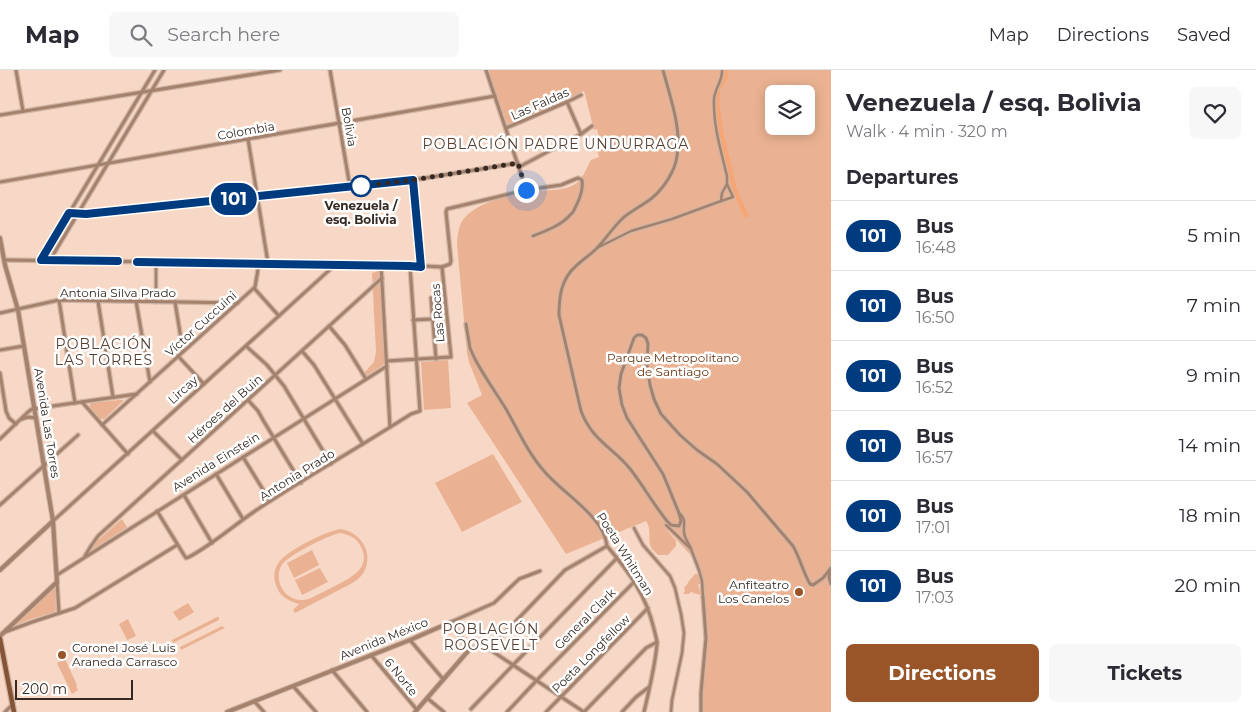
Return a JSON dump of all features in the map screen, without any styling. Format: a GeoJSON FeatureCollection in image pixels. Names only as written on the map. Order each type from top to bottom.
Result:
{"type":"FeatureCollection","features":[{"type":"Feature","properties":{"kind":"main road"},"geometry":{"type":"LineString","coordinates":[[1,636],[14,712]]}},
{"type":"Feature","properties":{"kind":"street"},"geometry":{"type":"LineString","coordinates":[[16,70],[23,111]]}},
{"type":"Feature","properties":{"kind":"street"},"geometry":{"type":"LineString","coordinates":[[41,260],[154,70]]}},
{"type":"Feature","properties":{"kind":"street"},"geometry":{"type":"LineString","coordinates":[[50,260],[164,70]]}},
{"type":"Feature","properties":{"kind":"street"},"geometry":{"type":"LineString","coordinates":[[0,115],[280,70]]}},
{"type":"Feature","properties":{"kind":"street","name":"Bolivia"},"geometry":{"type":"LineString","coordinates":[[330,70],[350,187]]}},
{"type":"Feature","properties":{"kind":"street"},"geometry":{"type":"LineString","coordinates":[[486,70],[526,190]]}},
{"type":"Feature","properties":{"kind":"street"},"geometry":{"type":"LineString","coordinates":[[663,70],[679,134],[679,146],[674,168],[666,182],[654,196],[615,225],[596,249],[576,266],[563,284],[559,303],[559,315],[581,411],[592,432],[631,470],[669,524],[680,525],[679,513],[662,474],[627,418],[622,405],[621,374],[634,338],[639,335],[644,336],[647,341],[647,371],[650,385],[657,406],[665,419],[687,441],[717,464],[747,492],[793,546],[810,584],[814,585],[831,569]]}},
{"type":"Feature","properties":{"kind":"street"},"geometry":{"type":"LineString","coordinates":[[596,249],[631,231],[733,197],[727,184],[715,118],[714,98],[716,87],[722,76],[722,70]]}},
{"type":"Feature","properties":{"kind":"street","name":"Las Faldas"},"geometry":{"type":"LineString","coordinates":[[506,128],[567,102],[581,94]]}},
{"type":"Feature","properties":{"kind":"street","name":"Colombia"},"geometry":{"type":"LineString","coordinates":[[0,182],[495,96]]}},
{"type":"Feature","properties":{"kind":"street"},"geometry":{"type":"LineString","coordinates":[[567,102],[581,134]]}},
{"type":"Feature","properties":{"kind":"street"},"geometry":{"type":"LineString","coordinates":[[69,213],[78,214],[258,197],[413,180],[518,165],[581,134],[592,126]]}},
{"type":"Feature","properties":{"kind":"street"},"geometry":{"type":"LineString","coordinates":[[248,139],[268,263]]}},
{"type":"Feature","properties":{"kind":"street"},"geometry":{"type":"LineString","coordinates":[[2,260],[442,267],[450,264],[451,261],[447,209],[526,190],[554,187],[578,178],[582,180],[583,187],[572,214],[562,222],[533,236]]}},
{"type":"Feature","properties":{"kind":"street"},"geometry":{"type":"LineString","coordinates":[[413,180],[421,267]]}},
{"type":"Feature","properties":{"kind":"street"},"geometry":{"type":"LineString","coordinates":[[721,201],[727,184]]}},
{"type":"Feature","properties":{"kind":"street","name":"Avenida Las Torres"},"geometry":{"type":"LineString","coordinates":[[0,238],[2,260],[18,310],[53,521],[59,613]]}},
{"type":"Feature","properties":{"kind":"street"},"geometry":{"type":"LineString","coordinates":[[156,262],[156,302]]}},
{"type":"Feature","properties":{"kind":"street"},"geometry":{"type":"LineString","coordinates":[[259,263],[254,288],[279,316]]}},
{"type":"Feature","properties":{"kind":"street","name":"Lircay"},"geometry":{"type":"LineString","coordinates":[[0,570],[336,264]]}},
{"type":"Feature","properties":{"kind":"street"},"geometry":{"type":"LineString","coordinates":[[381,265],[390,428]]}},
{"type":"Feature","properties":{"kind":"street"},"geometry":{"type":"LineString","coordinates":[[410,266],[417,360]]}},
{"type":"Feature","properties":{"kind":"street","name":"Las Rocas"},"geometry":{"type":"LineString","coordinates":[[436,358],[450,358],[442,267]]}},
{"type":"Feature","properties":{"kind":"street","name":"Héroes del Buin"},"geometry":{"type":"LineString","coordinates":[[86,556],[98,536],[382,278]]}},
{"type":"Feature","properties":{"kind":"street","name":"Víctor Cuccuini"},"geometry":{"type":"LineString","coordinates":[[102,425],[254,288]]}},
{"type":"Feature","properties":{"kind":"street"},"geometry":{"type":"LineString","coordinates":[[387,363],[436,358],[431,298]]}},
{"type":"Feature","properties":{"kind":"street"},"geometry":{"type":"LineString","coordinates":[[59,300],[75,403]]}},
{"type":"Feature","properties":{"kind":"street","name":"Antonia Silva Prado"},"geometry":{"type":"LineString","coordinates":[[0,313],[59,300],[238,303]]}},
{"type":"Feature","properties":{"kind":"street"},"geometry":{"type":"LineString","coordinates":[[98,301],[113,397]]}},
{"type":"Feature","properties":{"kind":"street"},"geometry":{"type":"LineString","coordinates":[[136,301],[150,382]]}},
{"type":"Feature","properties":{"kind":"street"},"geometry":{"type":"LineString","coordinates":[[175,302],[183,352]]}},
{"type":"Feature","properties":{"kind":"street"},"geometry":{"type":"LineString","coordinates":[[413,320],[433,319]]}},
{"type":"Feature","properties":{"kind":"street","name":"Poeta Whitman"},"geometry":{"type":"LineString","coordinates":[[466,324],[470,348],[474,357],[527,448],[544,471],[591,516],[602,533],[607,546],[644,598],[657,642],[644,712]]}},
{"type":"Feature","properties":{"kind":"street"},"geometry":{"type":"LineString","coordinates":[[329,326],[345,345],[366,379]]}},
{"type":"Feature","properties":{"kind":"street"},"geometry":{"type":"LineString","coordinates":[[0,350],[24,346]]}},
{"type":"Feature","properties":{"kind":"street"},"geometry":{"type":"LineString","coordinates":[[246,346],[262,360],[284,386],[331,464]]}},
{"type":"Feature","properties":{"kind":"street"},"geometry":{"type":"LineString","coordinates":[[302,351],[314,365],[363,444]]}},
{"type":"Feature","properties":{"kind":"street"},"geometry":{"type":"LineString","coordinates":[[178,356],[204,384]]}},
{"type":"Feature","properties":{"kind":"street","name":"Antonia Prado"},"geometry":{"type":"LineString","coordinates":[[177,545],[186,558],[190,557],[270,501],[411,414],[420,411],[417,360]]}},
{"type":"Feature","properties":{"kind":"street","name":"Avenida Einstein"},"geometry":{"type":"LineString","coordinates":[[56,575],[366,379],[387,363]]}},
{"type":"Feature","properties":{"kind":"street"},"geometry":{"type":"LineString","coordinates":[[0,373],[6,411],[9,418],[16,424]]}},
{"type":"Feature","properties":{"kind":"street"},"geometry":{"type":"LineString","coordinates":[[0,439],[28,412],[34,409],[137,394]]}},
{"type":"Feature","properties":{"kind":"street"},"geometry":{"type":"LineString","coordinates":[[248,400],[258,411],[301,482]]}},
{"type":"Feature","properties":{"kind":"street"},"geometry":{"type":"LineString","coordinates":[[82,402],[128,454]]}},
{"type":"Feature","properties":{"kind":"street"},"geometry":{"type":"LineString","coordinates":[[21,419],[28,417],[36,418]]}},
{"type":"Feature","properties":{"kind":"street"},"geometry":{"type":"LineString","coordinates":[[153,431],[182,460]]}},
{"type":"Feature","properties":{"kind":"street"},"geometry":{"type":"LineString","coordinates":[[0,505],[78,436]]}},
{"type":"Feature","properties":{"kind":"street"},"geometry":{"type":"LineString","coordinates":[[243,457],[270,501]]}},
{"type":"Feature","properties":{"kind":"street"},"geometry":{"type":"LineString","coordinates":[[216,474],[243,519]]}},
{"type":"Feature","properties":{"kind":"street"},"geometry":{"type":"LineString","coordinates":[[184,495],[212,543]]}},
{"type":"Feature","properties":{"kind":"street"},"geometry":{"type":"LineString","coordinates":[[1,636],[22,625],[75,608],[177,545],[157,511]]}},
{"type":"Feature","properties":{"kind":"street"},"geometry":{"type":"LineString","coordinates":[[679,513],[684,517],[684,532],[700,570],[702,581],[706,638],[701,712]]}},
{"type":"Feature","properties":{"kind":"street"},"geometry":{"type":"LineString","coordinates":[[666,525],[690,548]]}},
{"type":"Feature","properties":{"kind":"street"},"geometry":{"type":"LineString","coordinates":[[634,528],[643,545],[670,576],[681,614],[682,653],[671,712]]}},
{"type":"Feature","properties":{"kind":"street"},"geometry":{"type":"LineString","coordinates":[[43,530],[53,532]]}},
{"type":"Feature","properties":{"kind":"street"},"geometry":{"type":"LineString","coordinates":[[489,649],[565,570],[607,546]]}},
{"type":"Feature","properties":{"kind":"street"},"geometry":{"type":"LineString","coordinates":[[471,709],[617,558]]}},
{"type":"Feature","properties":{"kind":"street"},"geometry":{"type":"LineString","coordinates":[[831,569],[829,577],[831,584]]}},
{"type":"Feature","properties":{"kind":"street","name":"Avenida México"},"geometry":{"type":"LineString","coordinates":[[226,712],[410,640],[494,603],[519,580],[540,571]]}},
{"type":"Feature","properties":{"kind":"street"},"geometry":{"type":"LineString","coordinates":[[1,636],[57,582]]}},
{"type":"Feature","properties":{"kind":"street","name":"General Clark"},"geometry":{"type":"LineString","coordinates":[[507,712],[634,582]]}},
{"type":"Feature","properties":{"kind":"street","name":"Poeta Longfellow"},"geometry":{"type":"LineString","coordinates":[[546,712],[648,608]]}},
{"type":"Feature","properties":{"kind":"street"},"geometry":{"type":"LineString","coordinates":[[451,622],[469,650]]}},
{"type":"Feature","properties":{"kind":"street"},"geometry":{"type":"LineString","coordinates":[[410,640],[443,679]]}},
{"type":"Feature","properties":{"kind":"street"},"geometry":{"type":"LineString","coordinates":[[416,711],[469,650],[477,646],[489,649],[584,712],[646,648],[657,642]]}},
{"type":"Feature","properties":{"kind":"street","name":"6 Norte"},"geometry":{"type":"LineString","coordinates":[[371,655],[416,711]]}},
{"type":"Feature","properties":{"kind":"street"},"geometry":{"type":"LineString","coordinates":[[332,670],[367,712]]}},
{"type":"Feature","properties":{"kind":"street"},"geometry":{"type":"LineString","coordinates":[[293,686],[316,712]]}},
{"type":"Feature","properties":{"kind":"street"},"geometry":{"type":"LineString","coordinates":[[622,712],[649,687]]}},
{"type":"Feature","properties":{"kind":"street"},"geometry":{"type":"LineString","coordinates":[[427,698],[444,712]]}},
{"type":"Feature","properties":{"kind":"street"},"geometry":{"type":"LineString","coordinates":[[254,701],[264,712]]}},
{"type":"Feature","properties":{"kind":"street"},"geometry":{"type":"LineString","coordinates":[[4,712],[13,704]]}},
{"type":"Feature","properties":{"kind":"green space","name":"Parque Metropolitano de Santiago"},"geometry":{"type":"Polygon","coordinates":[[[487,70],[831,70],[831,712],[703,712],[702,690],[708,638],[704,609],[704,581],[697,562],[664,526],[676,541],[676,546],[668,555],[658,555],[650,546],[649,528],[646,521],[566,554],[467,403],[482,395],[467,353],[457,245],[461,223],[466,216],[484,204],[506,196],[527,192],[558,190],[573,186],[581,178],[591,160],[599,157],[594,141],[599,139],[597,129],[594,130],[584,91],[508,126],[487,70]]]}},
{"type":"Feature","properties":{"kind":"green space"},"geometry":{"type":"Polygon","coordinates":[[[381,270],[385,361],[383,365],[366,376],[364,373],[374,362],[376,352],[372,273],[381,270]]]}},
{"type":"Feature","properties":{"kind":"green space"},"geometry":{"type":"Polygon","coordinates":[[[448,360],[451,408],[424,410],[421,362],[448,360]]]}},
{"type":"Feature","properties":{"kind":"green space"},"geometry":{"type":"Polygon","coordinates":[[[123,400],[104,419],[100,419],[89,407],[91,403],[123,400]]]}},
{"type":"Feature","properties":{"kind":"green space"},"geometry":{"type":"Polygon","coordinates":[[[493,454],[522,502],[462,532],[435,483],[493,454]]]}},
{"type":"Feature","properties":{"kind":"green space"},"geometry":{"type":"Polygon","coordinates":[[[122,519],[127,527],[92,550],[96,542],[122,519]]]}},
{"type":"Feature","properties":{"kind":"green space"},"geometry":{"type":"Polygon","coordinates":[[[334,530],[349,531],[361,540],[367,556],[365,569],[361,576],[353,582],[295,613],[293,610],[299,604],[284,598],[277,589],[274,576],[277,565],[290,552],[334,530]],[[340,533],[299,552],[281,566],[279,580],[285,593],[297,599],[311,598],[353,576],[358,571],[364,561],[361,547],[355,539],[340,533]]]}},
{"type":"Feature","properties":{"kind":"green space"},"geometry":{"type":"Polygon","coordinates":[[[312,550],[319,565],[294,578],[287,563],[312,550]]]}},
{"type":"Feature","properties":{"kind":"green space"},"geometry":{"type":"Polygon","coordinates":[[[320,568],[328,582],[302,595],[295,580],[320,568]]]}},
{"type":"Feature","properties":{"kind":"green space"},"geometry":{"type":"Polygon","coordinates":[[[695,574],[698,574],[701,579],[701,583],[698,585],[700,595],[691,592],[689,594],[683,593],[685,591],[684,587],[695,574]]]}},
{"type":"Feature","properties":{"kind":"green space"},"geometry":{"type":"Polygon","coordinates":[[[55,588],[55,612],[16,625],[16,623],[55,588]]]}},
{"type":"Feature","properties":{"kind":"green space"},"geometry":{"type":"Polygon","coordinates":[[[188,603],[194,612],[179,621],[173,612],[188,603]]]}},
{"type":"Feature","properties":{"kind":"green space"},"geometry":{"type":"Polygon","coordinates":[[[219,617],[219,620],[173,643],[172,640],[219,617]]]}},
{"type":"Feature","properties":{"kind":"green space"},"geometry":{"type":"Polygon","coordinates":[[[128,619],[136,636],[127,640],[119,624],[128,619]]]}},
{"type":"Feature","properties":{"kind":"green space"},"geometry":{"type":"Polygon","coordinates":[[[222,626],[225,628],[181,650],[180,647],[222,626]]]}},
{"type":"Feature","properties":{"kind":"green space"},"geometry":{"type":"Polygon","coordinates":[[[65,659],[78,690],[72,694],[57,663],[65,659]]]}},
{"type":"Feature","properties":{"kind":"waterway"},"geometry":{"type":"LineString","coordinates":[[725,70],[726,76],[718,89],[717,103],[721,132],[735,191],[746,215]]}},
{"type":"Feature","properties":{"kind":"bus line","name":"101"},"geometry":{"type":"LineString","coordinates":[[118,261],[41,260],[69,213],[86,214],[413,180],[421,267],[137,262]]}},
{"type":"Feature","properties":{"kind":"place","name":"Venezuela / esq. Bolivia"},"geometry":{"type":"Point","coordinates":[361,186]}},
{"type":"Feature","properties":{"kind":"place","name":"Anfiteatro Los Canelos"},"geometry":{"type":"Point","coordinates":[799,592]}},
{"type":"Feature","properties":{"kind":"place","name":"Coronel José Luis Araneda Carrasco"},"geometry":{"type":"Point","coordinates":[62,655]}},
{"type":"Feature","properties":{"kind":"district","name":"POBLACIÓN PADRE UNDURRAGA"},"geometry":{"type":"Point","coordinates":[556,144]}},
{"type":"Feature","properties":{"kind":"district","name":"POBLACIÓN LAS TORRES"},"geometry":{"type":"Point","coordinates":[104,352]}},
{"type":"Feature","properties":{"kind":"district","name":"POBLACIÓN ROOSEVELT"},"geometry":{"type":"Point","coordinates":[491,638]}},
{"type":"Feature","properties":{"kind":"route"},"geometry":{"type":"LineString","coordinates":[[361,186],[413,180],[518,163],[526,190]]}}]}
